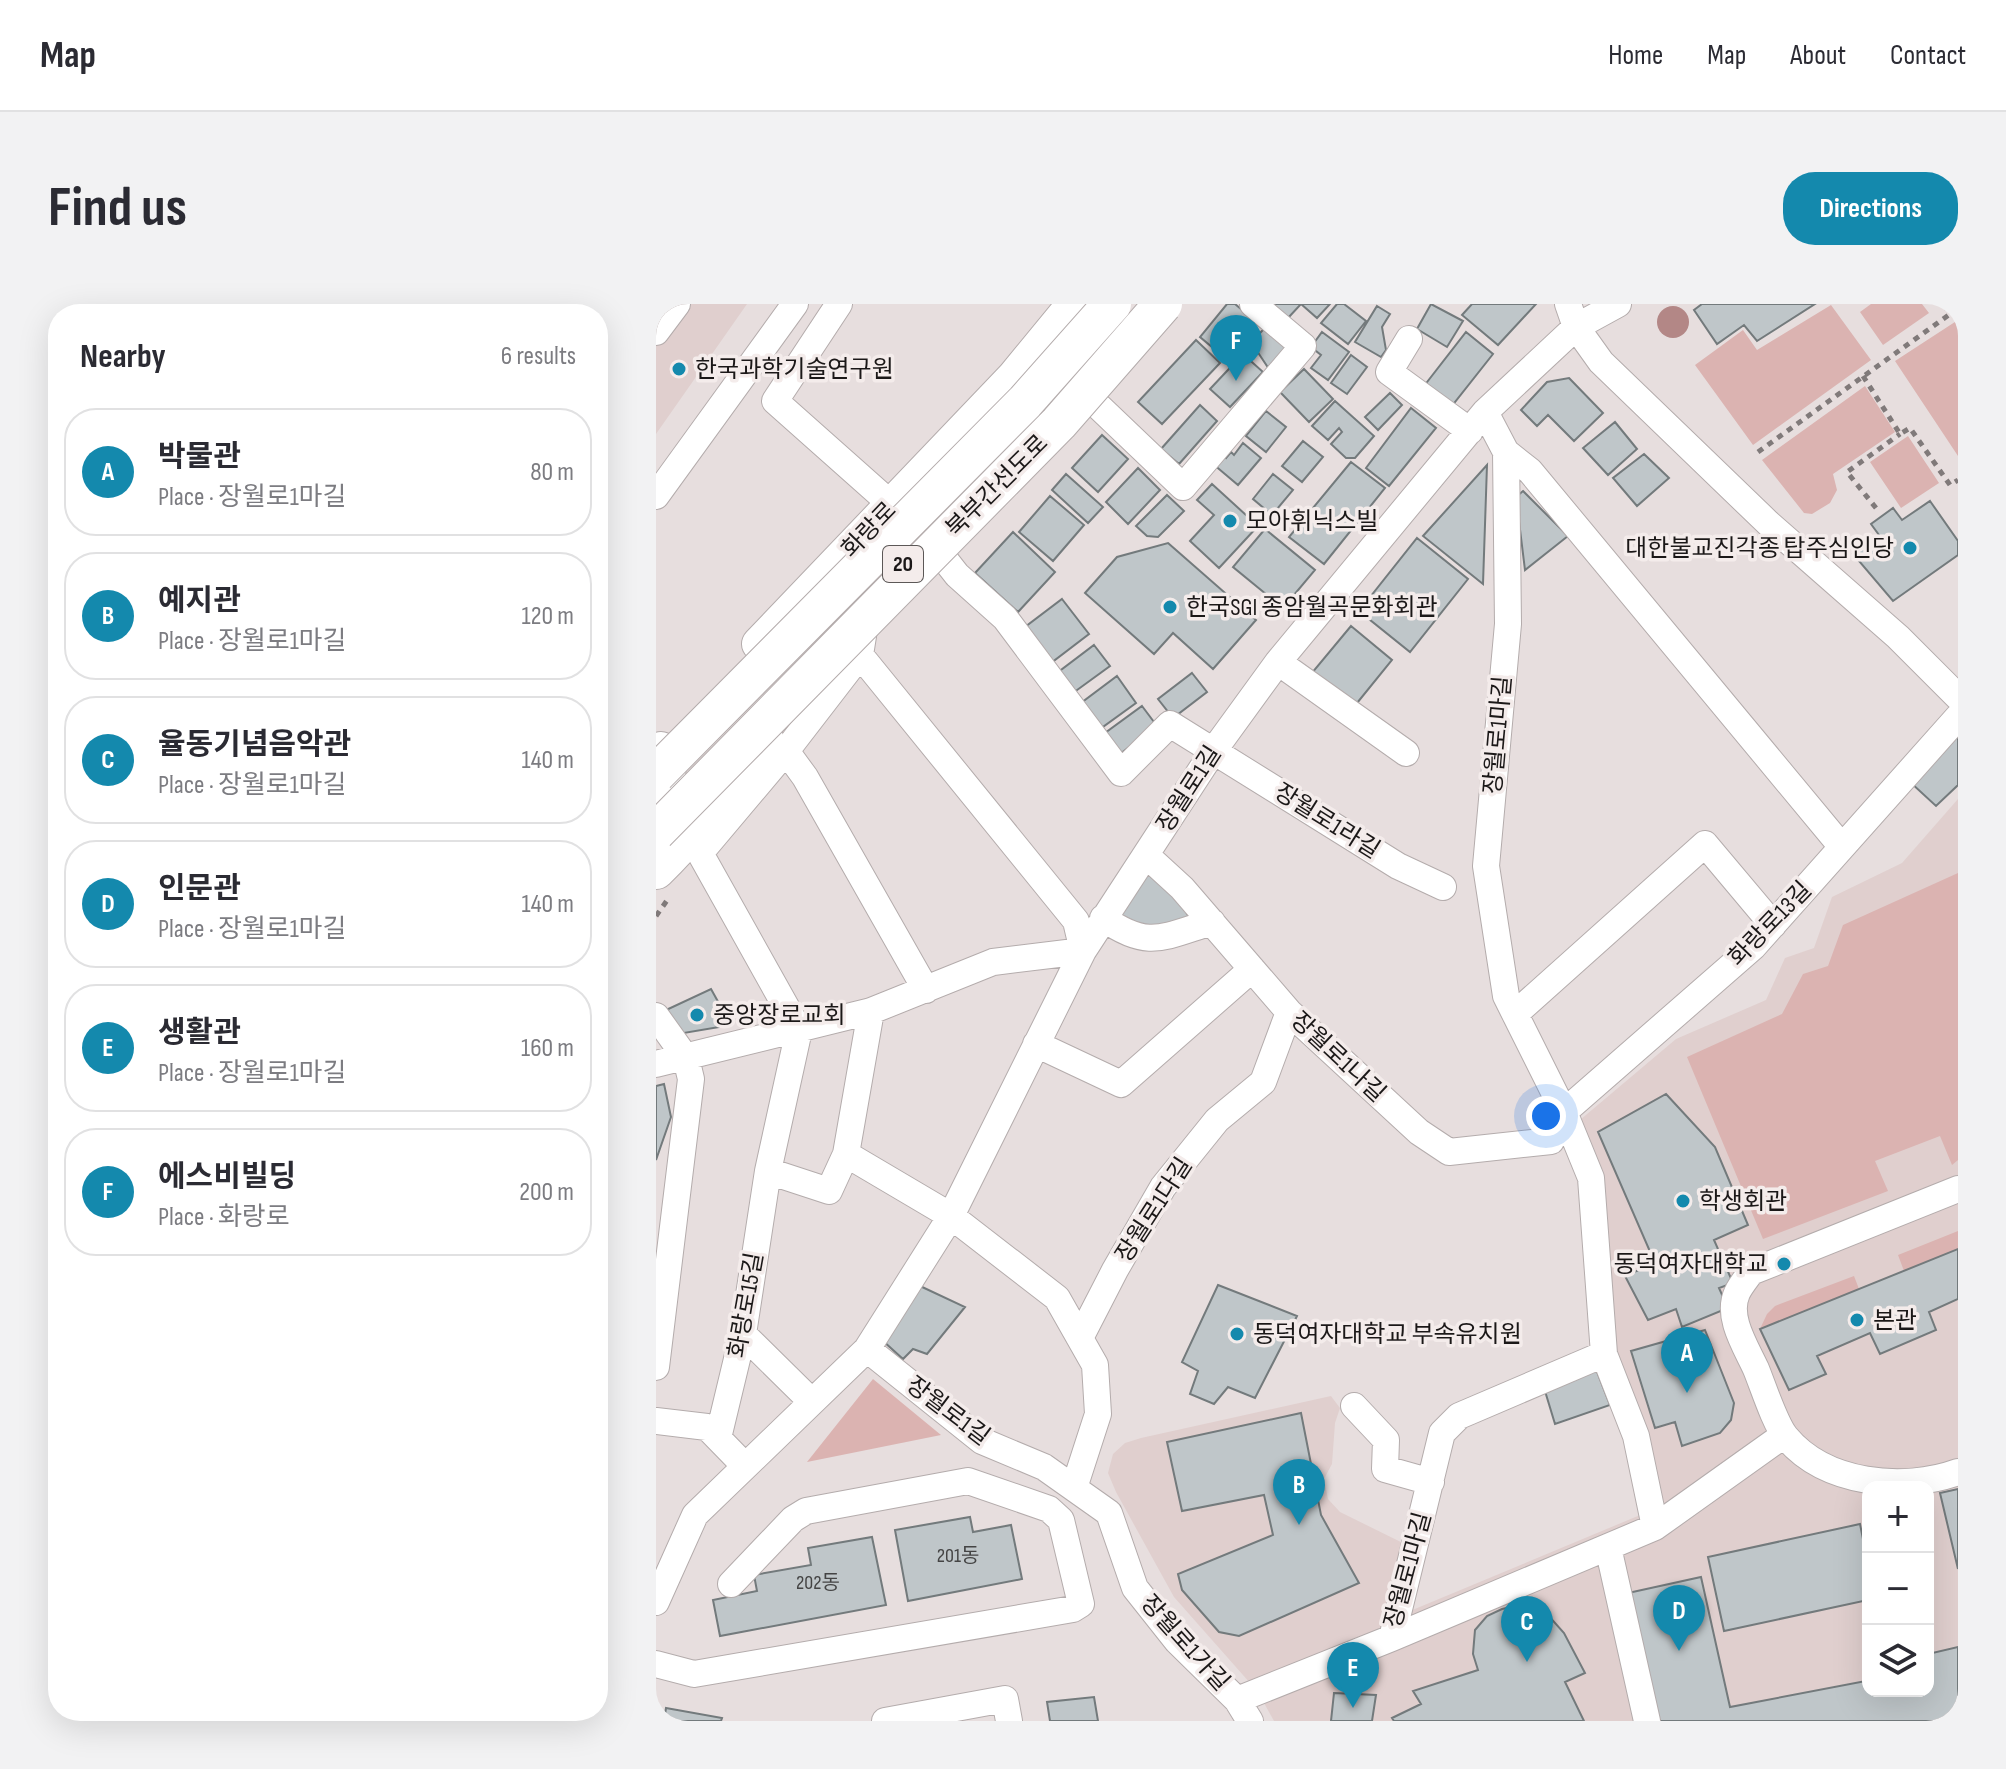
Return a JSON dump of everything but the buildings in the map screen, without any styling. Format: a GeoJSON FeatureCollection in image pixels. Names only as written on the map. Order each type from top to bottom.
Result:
{"type":"FeatureCollection","features":[{"type":"Feature","properties":{"kind":"highway","name":"북부간선도로"},"geometry":{"type":"LineString","coordinates":[[657,753],[1014,414],[1112,304]]}},
{"type":"Feature","properties":{"kind":"highway","name":"북부간선도로"},"geometry":{"type":"LineString","coordinates":[[656,832],[1059,423],[1163,304]]}},
{"type":"Feature","properties":{"kind":"highway"},"geometry":{"type":"LineString","coordinates":[[656,870],[851,641]]}},
{"type":"Feature","properties":{"kind":"main road","name":"화랑로"},"geometry":{"type":"LineString","coordinates":[[657,753],[1014,377],[1074,304]]}},
{"type":"Feature","properties":{"kind":"main road","name":"화랑로"},"geometry":{"type":"LineString","coordinates":[[656,814],[851,641],[869,599],[1074,383],[1140,304]]}},
{"type":"Feature","properties":{"kind":"main road"},"geometry":{"type":"LineString","coordinates":[[656,807],[670,779],[669,764],[657,753]]}},
{"type":"Feature","properties":{"kind":"street"},"geometry":{"type":"LineString","coordinates":[[656,332],[677,304]]}},
{"type":"Feature","properties":{"kind":"street"},"geometry":{"type":"LineString","coordinates":[[656,496],[795,304]]}},
{"type":"Feature","properties":{"kind":"street"},"geometry":{"type":"LineString","coordinates":[[839,304],[775,401],[892,505]]}},
{"type":"Feature","properties":{"kind":"street"},"geometry":{"type":"LineString","coordinates":[[1074,383],[1183,487],[1303,346],[1253,304]]}},
{"type":"Feature","properties":{"kind":"street","name":"장월로1길"},"geometry":{"type":"LineString","coordinates":[[657,1598],[695,1515],[867,1349],[951,1216],[1083,951],[1214,750],[1278,662],[1477,421],[1572,316],[1618,304]]}},
{"type":"Feature","properties":{"kind":"street"},"geometry":{"type":"LineString","coordinates":[[1572,316],[1601,362],[1768,523],[1898,637],[1958,697]]}},
{"type":"Feature","properties":{"kind":"street"},"geometry":{"type":"LineString","coordinates":[[1409,339],[1389,372],[1477,421]]}},
{"type":"Feature","properties":{"kind":"street","name":"장월로1마길"},"geometry":{"type":"LineString","coordinates":[[1477,421],[1506,452],[1530,471],[1842,847]]}},
{"type":"Feature","properties":{"kind":"street","name":"장월로1마길"},"geometry":{"type":"LineString","coordinates":[[1506,452],[1508,624],[1486,866],[1506,996],[1564,1112],[1591,1178],[1604,1354],[1636,1436],[1653,1518]]}},
{"type":"Feature","properties":{"kind":"street","name":"화랑로"},"geometry":{"type":"LineString","coordinates":[[928,538],[957,575],[1005,618],[1121,773],[1170,724],[1214,750]]}},
{"type":"Feature","properties":{"kind":"street"},"geometry":{"type":"LineString","coordinates":[[656,1064],[686,1058],[799,1030],[871,1011],[993,962],[1083,951],[1076,921],[851,641],[786,751],[700,853],[799,1030]]}},
{"type":"Feature","properties":{"kind":"street"},"geometry":{"type":"LineString","coordinates":[[1278,662],[1406,753]]}},
{"type":"Feature","properties":{"kind":"street","name":"화랑로13길"},"geometry":{"type":"LineString","coordinates":[[1564,1112],[1753,947],[1958,717]]}},
{"type":"Feature","properties":{"kind":"street","name":"장월로1라길"},"geometry":{"type":"LineString","coordinates":[[1214,750],[1398,866],[1443,887]]}},
{"type":"Feature","properties":{"kind":"street"},"geometry":{"type":"LineString","coordinates":[[786,751],[805,777],[926,990]]}},
{"type":"Feature","properties":{"kind":"street"},"geometry":{"type":"LineString","coordinates":[[1515,1014],[1705,844],[1773,925]]}},
{"type":"Feature","properties":{"kind":"street","name":"장월로1나길"},"geometry":{"type":"LineString","coordinates":[[1146,855],[1182,888],[1289,1012],[1419,1132],[1449,1152],[1551,1141],[1564,1112]]}},
{"type":"Feature","properties":{"kind":"street"},"geometry":{"type":"LineString","coordinates":[[1103,918],[1120,931],[1145,940],[1212,922]]}},
{"type":"Feature","properties":{"kind":"street"},"geometry":{"type":"LineString","coordinates":[[1036,1044],[1121,1084],[1252,969]]}},
{"type":"Feature","properties":{"kind":"street"},"geometry":{"type":"LineString","coordinates":[[768,1171],[829,1191],[846,1154],[871,1011]]}},
{"type":"Feature","properties":{"kind":"street","name":"장월로1다길"},"geometry":{"type":"LineString","coordinates":[[1080,1338],[1163,1187],[1217,1120],[1263,1082],[1289,1012]]}},
{"type":"Feature","properties":{"kind":"street"},"geometry":{"type":"LineString","coordinates":[[656,1016],[686,1058],[691,1079],[656,1367]]}},
{"type":"Feature","properties":{"kind":"street","name":"화랑로15길"},"geometry":{"type":"LineString","coordinates":[[718,1438],[743,1334],[768,1171],[799,1030]]}},
{"type":"Feature","properties":{"kind":"street"},"geometry":{"type":"LineString","coordinates":[[846,1154],[951,1216],[1057,1298],[1095,1365],[1098,1414],[1074,1488]]}},
{"type":"Feature","properties":{"kind":"street"},"geometry":{"type":"LineString","coordinates":[[1958,1189],[1751,1272],[1736,1295],[1735,1320],[1784,1435],[1809,1458],[1838,1471],[1874,1481],[1909,1483],[1958,1472]]}},
{"type":"Feature","properties":{"kind":"street"},"geometry":{"type":"LineString","coordinates":[[743,1334],[812,1402]]}},
{"type":"Feature","properties":{"kind":"street","name":"장월로1길"},"geometry":{"type":"LineString","coordinates":[[867,1349],[982,1441],[1044,1467],[1074,1488]]}},
{"type":"Feature","properties":{"kind":"street","name":"장월로1마길"},"geometry":{"type":"LineString","coordinates":[[1244,1711],[1392,1638],[1442,1433],[1459,1416],[1604,1354]]}},
{"type":"Feature","properties":{"kind":"street","name":"장월로1마길"},"geometry":{"type":"LineString","coordinates":[[1354,1406],[1386,1440],[1385,1469],[1431,1482]]}},
{"type":"Feature","properties":{"kind":"street"},"geometry":{"type":"LineString","coordinates":[[656,1421],[707,1427],[745,1466]]}},
{"type":"Feature","properties":{"kind":"street"},"geometry":{"type":"LineString","coordinates":[[1392,1638],[1608,1547],[1784,1435]]}},
{"type":"Feature","properties":{"kind":"street"},"geometry":{"type":"LineString","coordinates":[[656,1664],[694,1674],[703,1673],[1073,1609],[1081,1604],[1061,1520],[1049,1509],[968,1481],[806,1511],[793,1519],[731,1584]]}},
{"type":"Feature","properties":{"kind":"street","name":"장월로1가길"},"geometry":{"type":"LineString","coordinates":[[1074,1488],[1109,1513],[1135,1588],[1177,1641],[1244,1711]]}},
{"type":"Feature","properties":{"kind":"street"},"geometry":{"type":"LineString","coordinates":[[1608,1547],[1647,1721]]}},
{"type":"Feature","properties":{"kind":"street"},"geometry":{"type":"LineString","coordinates":[[885,1721],[1005,1699],[1009,1721]]}},
{"type":"Feature","properties":{"kind":"path"},"geometry":{"type":"LineString","coordinates":[[1944,304],[1950,314]]}},
{"type":"Feature","properties":{"kind":"path"},"geometry":{"type":"LineString","coordinates":[[1758,452],[1958,309]]}},
{"type":"Feature","properties":{"kind":"path"},"geometry":{"type":"LineString","coordinates":[[1863,376],[1900,434]]}},
{"type":"Feature","properties":{"kind":"path"},"geometry":{"type":"LineString","coordinates":[[1876,508],[1847,472],[1910,428],[1950,485],[1958,480]]}},
{"type":"Feature","properties":{"kind":"shaded area","name":"한국과학기술연구원"},"geometry":{"type":"Polygon","coordinates":[[[656,304],[747,304],[656,434],[656,304]]]}},
{"type":"Feature","properties":{"kind":"shaded area"},"geometry":{"type":"Polygon","coordinates":[[[1871,304],[1922,304],[1929,313],[1883,345],[1860,312],[1871,304]]]}},
{"type":"Feature","properties":{"kind":"shaded area"},"geometry":{"type":"Polygon","coordinates":[[[1831,305],[1871,360],[1753,445],[1695,365],[1743,330],[1757,350],[1831,305]]]}},
{"type":"Feature","properties":{"kind":"shaded area"},"geometry":{"type":"Polygon","coordinates":[[[1673,306],[1684,311],[1689,322],[1684,333],[1673,338],[1662,333],[1657,322],[1662,311],[1673,306]]]}},
{"type":"Feature","properties":{"kind":"shaded area"},"geometry":{"type":"Polygon","coordinates":[[[1958,320],[1958,456],[1895,361],[1958,320]]]}},
{"type":"Feature","properties":{"kind":"shaded area"},"geometry":{"type":"Polygon","coordinates":[[[1865,386],[1895,432],[1833,474],[1837,490],[1830,503],[1812,514],[1804,513],[1762,460],[1865,386]]]}},
{"type":"Feature","properties":{"kind":"shaded area"},"geometry":{"type":"Polygon","coordinates":[[[1908,436],[1939,483],[1901,508],[1870,462],[1908,436]]]}},
{"type":"Feature","properties":{"kind":"shaded area","name":"동덕여자대학교"},"geometry":{"type":"Polygon","coordinates":[[[1958,799],[1958,1721],[1274,1721],[1258,1692],[1174,1597],[1116,1492],[1108,1473],[1113,1454],[1125,1443],[1141,1438],[1331,1396],[1340,1408],[1335,1423],[1332,1464],[1324,1479],[1328,1499],[1340,1512],[1415,1549],[1398,1616],[1657,1508],[1615,1354],[1604,1174],[1580,1120],[1676,1039],[1766,1000],[1785,958],[1814,948],[1832,897],[1902,863],[1958,799]]]}},
{"type":"Feature","properties":{"kind":"shaded area"},"geometry":{"type":"Polygon","coordinates":[[[1958,873],[1958,1160],[1952,1165],[1940,1136],[1875,1161],[1888,1191],[1763,1239],[1687,1057],[1782,1014],[1803,974],[1828,966],[1843,925],[1958,873]]]}},
{"type":"Feature","properties":{"kind":"shaded area"},"geometry":{"type":"Polygon","coordinates":[[[1958,1231],[1958,1249],[1904,1271],[1898,1255],[1958,1231]]]}},
{"type":"Feature","properties":{"kind":"shaded area"},"geometry":{"type":"Polygon","coordinates":[[[1854,1276],[1859,1289],[1760,1329],[1775,1306],[1854,1276]]]}},
{"type":"Feature","properties":{"kind":"shaded area"},"geometry":{"type":"Polygon","coordinates":[[[873,1379],[941,1435],[807,1462],[873,1379]]]}},
{"type":"Feature","properties":{"kind":"place","name":"한국과학기술연구원"},"geometry":{"type":"Point","coordinates":[679,369]}},
{"type":"Feature","properties":{"kind":"place","name":"에스비빌딩"},"geometry":{"type":"Point","coordinates":[1236,381]}},
{"type":"Feature","properties":{"kind":"place","name":"모아휘닉스빌"},"geometry":{"type":"Point","coordinates":[1230,521]}},
{"type":"Feature","properties":{"kind":"place","name":"대한불교진각종 탑주심인당"},"geometry":{"type":"Point","coordinates":[1910,548]}},
{"type":"Feature","properties":{"kind":"place","name":"한국SGI 종암월곡문화회관"},"geometry":{"type":"Point","coordinates":[1170,607]}},
{"type":"Feature","properties":{"kind":"place","name":"중앙장로교회"},"geometry":{"type":"Point","coordinates":[697,1015]}},
{"type":"Feature","properties":{"kind":"place","name":"학생회관"},"geometry":{"type":"Point","coordinates":[1683,1201]}},
{"type":"Feature","properties":{"kind":"place","name":"동덕여자대학교"},"geometry":{"type":"Point","coordinates":[1784,1264]}},
{"type":"Feature","properties":{"kind":"place","name":"본관"},"geometry":{"type":"Point","coordinates":[1857,1320]}},
{"type":"Feature","properties":{"kind":"place","name":"동덕여자대학교 부속유치원"},"geometry":{"type":"Point","coordinates":[1237,1334]}},
{"type":"Feature","properties":{"kind":"place","name":"박물관"},"geometry":{"type":"Point","coordinates":[1687,1393]}},
{"type":"Feature","properties":{"kind":"place","name":"예지관"},"geometry":{"type":"Point","coordinates":[1299,1525]}},
{"type":"Feature","properties":{"kind":"place","name":"인문관"},"geometry":{"type":"Point","coordinates":[1679,1651]}},
{"type":"Feature","properties":{"kind":"place","name":"율동기념음악관"},"geometry":{"type":"Point","coordinates":[1527,1662]}},
{"type":"Feature","properties":{"kind":"place","name":"생활관"},"geometry":{"type":"Point","coordinates":[1353,1708]}}]}
